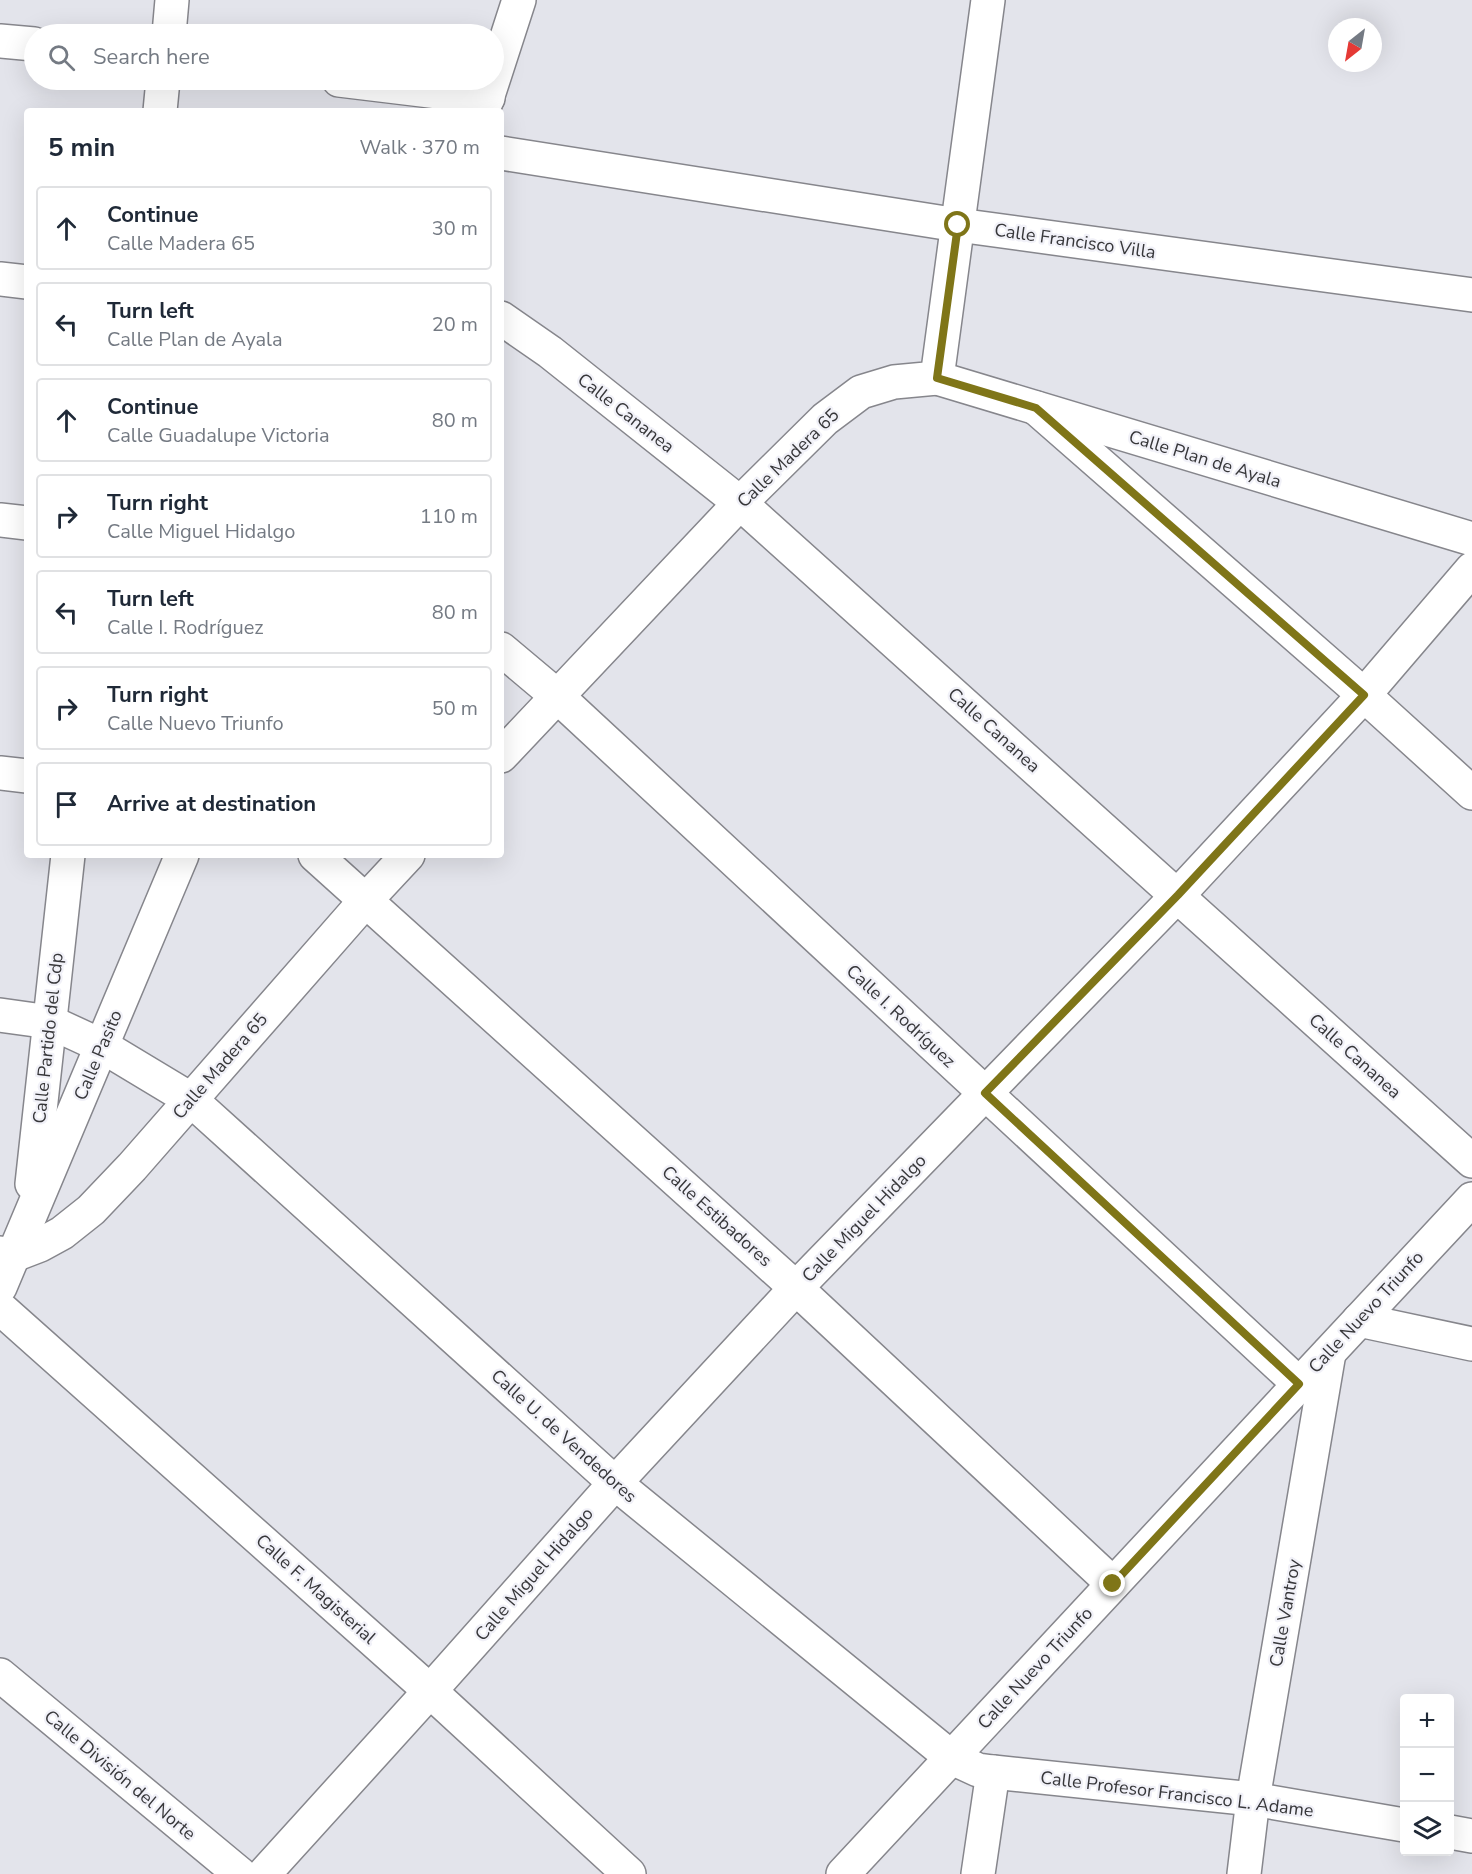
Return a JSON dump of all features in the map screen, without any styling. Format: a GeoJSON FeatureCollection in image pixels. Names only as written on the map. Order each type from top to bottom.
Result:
{"type":"FeatureCollection","features":[{"type":"Feature","properties":{"kind":"street"},"geometry":{"type":"LineString","coordinates":[[170,24],[172,0]]}},
{"type":"Feature","properties":{"kind":"street"},"geometry":{"type":"LineString","coordinates":[[504,46],[519,0]]}},
{"type":"Feature","properties":{"kind":"street"},"geometry":{"type":"LineString","coordinates":[[937,378],[988,0]]}},
{"type":"Feature","properties":{"kind":"street"},"geometry":{"type":"LineString","coordinates":[[0,41],[24,43]]}},
{"type":"Feature","properties":{"kind":"street"},"geometry":{"type":"LineString","coordinates":[[160,108],[163,90]]}},
{"type":"Feature","properties":{"kind":"street"},"geometry":{"type":"LineString","coordinates":[[397,90],[485,105],[490,90]]}},
{"type":"Feature","properties":{"kind":"street","name":"Calle Francisco Villa"},"geometry":{"type":"LineString","coordinates":[[504,153],[958,225],[1472,296]]}},
{"type":"Feature","properties":{"kind":"street"},"geometry":{"type":"LineString","coordinates":[[0,279],[24,282]]}},
{"type":"Feature","properties":{"kind":"street","name":"Calle Cananea"},"geometry":{"type":"LineString","coordinates":[[504,320],[550,352],[740,503],[1472,1161]]}},
{"type":"Feature","properties":{"kind":"street","name":"Calle Plan de Ayala"},"geometry":{"type":"LineString","coordinates":[[937,378],[1472,539]]}},
{"type":"Feature","properties":{"kind":"street","name":"Calle Madera 65"},"geometry":{"type":"LineString","coordinates":[[504,753],[740,503],[825,419],[861,392],[894,382],[937,378]]}},
{"type":"Feature","properties":{"kind":"street"},"geometry":{"type":"LineString","coordinates":[[1036,408],[1364,695],[1472,793]]}},
{"type":"Feature","properties":{"kind":"street"},"geometry":{"type":"LineString","coordinates":[[0,520],[24,523]]}},
{"type":"Feature","properties":{"kind":"street","name":"Calle Miguel Hidalgo"},"geometry":{"type":"LineString","coordinates":[[264,1874],[615,1483],[796,1288],[1178,895],[1364,695],[1472,569]]}},
{"type":"Feature","properties":{"kind":"street","name":"Calle I. Rodríguez"},"geometry":{"type":"LineString","coordinates":[[504,652],[557,696],[1299,1384]]}},
{"type":"Feature","properties":{"kind":"street"},"geometry":{"type":"LineString","coordinates":[[0,773],[24,776]]}},
{"type":"Feature","properties":{"kind":"street","name":"Calle Partido del Cdp"},"geometry":{"type":"LineString","coordinates":[[28,1221],[68,858]]}},
{"type":"Feature","properties":{"kind":"street","name":"Calle Pasito"},"geometry":{"type":"LineString","coordinates":[[0,1287],[7,1254],[28,1221],[181,858]]}},
{"type":"Feature","properties":{"kind":"street","name":"Calle Estibadores"},"geometry":{"type":"LineString","coordinates":[[318,858],[796,1288],[1113,1584]]}},
{"type":"Feature","properties":{"kind":"street","name":"Calle Madera 65"},"geometry":{"type":"LineString","coordinates":[[7,1254],[40,1245],[62,1233],[92,1210],[405,858]]}},
{"type":"Feature","properties":{"kind":"street","name":"Calle U. de Vendedores"},"geometry":{"type":"LineString","coordinates":[[0,1015],[50,1022],[102,1046],[190,1099],[615,1483],[952,1758]]}},
{"type":"Feature","properties":{"kind":"street","name":"Calle Nuevo Triunfo"},"geometry":{"type":"LineString","coordinates":[[843,1874],[1472,1198]]}},
{"type":"Feature","properties":{"kind":"street","name":"Calle F. Magisterial"},"geometry":{"type":"LineString","coordinates":[[0,1308],[430,1691],[629,1874]]}},
{"type":"Feature","properties":{"kind":"street"},"geometry":{"type":"LineString","coordinates":[[1359,1320],[1472,1344]]}},
{"type":"Feature","properties":{"kind":"street","name":"Calle Vantroy"},"geometry":{"type":"LineString","coordinates":[[1244,1874],[1253,1799],[1329,1353]]}},
{"type":"Feature","properties":{"kind":"street","name":"Calle División del Norte"},"geometry":{"type":"LineString","coordinates":[[0,1675],[240,1874]]}},
{"type":"Feature","properties":{"kind":"street","name":"Calle Profesor Francisco L. Adame"},"geometry":{"type":"LineString","coordinates":[[952,1758],[978,1770],[1253,1799],[1400,1824]]}},
{"type":"Feature","properties":{"kind":"street"},"geometry":{"type":"LineString","coordinates":[[978,1874],[993,1772]]}},
{"type":"Feature","properties":{"kind":"street"},"geometry":{"type":"LineString","coordinates":[[1454,1833],[1472,1836]]}},
{"type":"Feature","properties":{"kind":"route"},"geometry":{"type":"LineString","coordinates":[[958,225],[937,378],[1036,408],[1364,695],[1178,895],[985,1093],[1299,1384],[1113,1584]]}}]}
